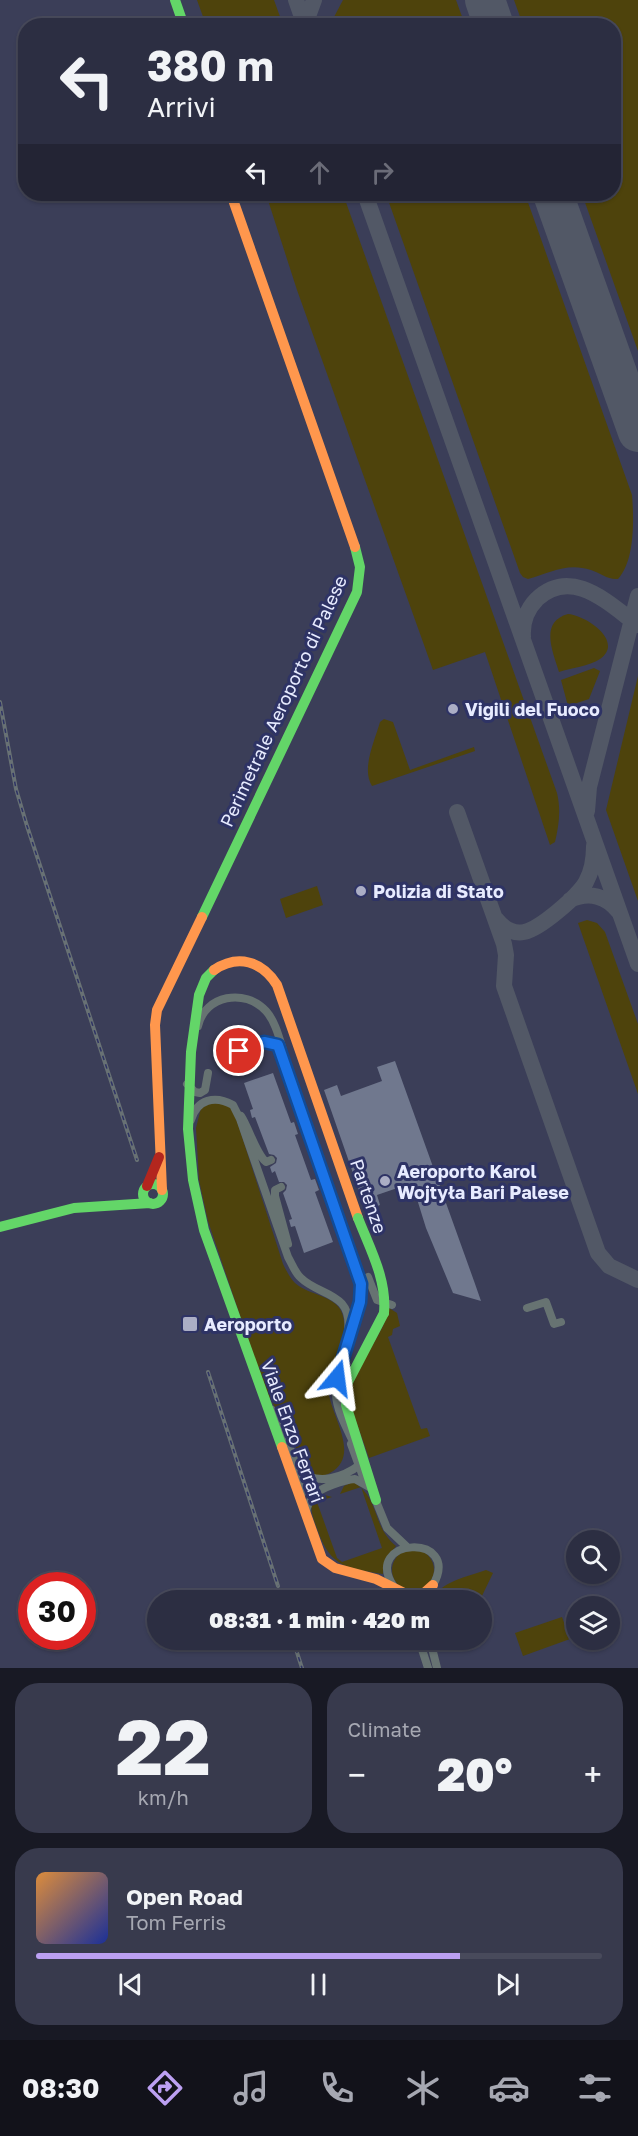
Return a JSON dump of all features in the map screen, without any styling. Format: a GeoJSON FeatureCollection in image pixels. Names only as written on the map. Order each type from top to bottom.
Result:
{"type":"FeatureCollection","features":[{"type":"Feature","properties":{"kind":"street"},"geometry":{"type":"LineString","coordinates":[[175,0],[181,18]]}},
{"type":"Feature","properties":{"kind":"street","name":"Perimetrale Aeroporto di Palese"},"geometry":{"type":"LineString","coordinates":[[162,1190],[155,1025],[157,1010],[357,592],[360,580],[360,562],[354,542],[233,201]]}},
{"type":"Feature","properties":{"kind":"street","name":"Viale Enzo Ferrari"},"geometry":{"type":"LineString","coordinates":[[277,985],[271,974],[250,962],[230,962],[212,970],[201,984],[186,1083],[196,1200],[204,1230],[306,1511],[318,1551],[328,1564],[335,1568],[376,1579],[398,1590]]}},
{"type":"Feature","properties":{"kind":"street","name":"Partenze"},"geometry":{"type":"LineString","coordinates":[[277,985],[383,1286],[388,1309]]}},
{"type":"Feature","properties":{"kind":"street"},"geometry":{"type":"LineString","coordinates":[[189,1062],[199,1021],[205,1011],[222,999],[234,997],[252,1000],[267,1011],[276,1029],[293,1079]]}},
{"type":"Feature","properties":{"kind":"street"},"geometry":{"type":"LineString","coordinates":[[226,1052],[235,1052],[264,1042],[278,1045],[361,1284],[360,1302],[337,1378],[336,1395],[360,1465],[387,1528],[406,1546]]}},
{"type":"Feature","properties":{"kind":"street"},"geometry":{"type":"LineString","coordinates":[[186,1083],[195,1092],[200,1093],[205,1090],[208,1073]]}},
{"type":"Feature","properties":{"kind":"street"},"geometry":{"type":"LineString","coordinates":[[189,1134],[193,1111],[207,1100],[226,1101],[250,1129],[261,1158],[266,1162],[271,1160]]}},
{"type":"Feature","properties":{"kind":"street"},"geometry":{"type":"LineString","coordinates":[[236,1110],[288,1257],[300,1277],[311,1286],[332,1294],[341,1303],[348,1316],[346,1347]]}},
{"type":"Feature","properties":{"kind":"street","name":"Perimetrale Aeroporto di Palese"},"geometry":{"type":"LineString","coordinates":[[145,1189],[160,1154]]}},
{"type":"Feature","properties":{"kind":"street"},"geometry":{"type":"LineString","coordinates":[[0,1227],[74,1208],[160,1201],[162,1190],[155,1184],[124,1203]]}},
{"type":"Feature","properties":{"kind":"street"},"geometry":{"type":"LineString","coordinates":[[281,1187],[275,1190],[275,1196],[295,1269]]}},
{"type":"Feature","properties":{"kind":"street"},"geometry":{"type":"LineString","coordinates":[[145,1189],[144,1197],[150,1203]]}},
{"type":"Feature","properties":{"kind":"street"},"geometry":{"type":"LineString","coordinates":[[368,1276],[377,1300],[388,1309],[347,1384],[346,1405],[376,1500]]}},
{"type":"Feature","properties":{"kind":"street"},"geometry":{"type":"LineString","coordinates":[[527,1308],[546,1302],[554,1324],[561,1322]]}},
{"type":"Feature","properties":{"kind":"street"},"geometry":{"type":"LineString","coordinates":[[267,1404],[281,1422],[303,1485],[302,1493]]}},
{"type":"Feature","properties":{"kind":"street"},"geometry":{"type":"LineString","coordinates":[[267,1404],[277,1420],[306,1511]]}},
{"type":"Feature","properties":{"kind":"street"},"geometry":{"type":"LineString","coordinates":[[298,1469],[304,1475],[330,1479],[360,1465]]}},
{"type":"Feature","properties":{"kind":"street"},"geometry":{"type":"LineString","coordinates":[[306,1511],[316,1493],[350,1480],[368,1485]]}},
{"type":"Feature","properties":{"kind":"street"},"geometry":{"type":"LineString","coordinates":[[394,1587],[388,1575],[389,1563],[398,1551],[406,1546],[421,1547],[434,1556],[438,1571],[432,1590]]}},
{"type":"Feature","properties":{"kind":"street","name":"Viale Enzo Ferrari"},"geometry":{"type":"LineString","coordinates":[[427,1590],[433,1586]]}},
{"type":"Feature","properties":{"kind":"street"},"geometry":{"type":"LineString","coordinates":[[422,1650],[428,1668]]}},
{"type":"Feature","properties":{"kind":"street"},"geometry":{"type":"LineString","coordinates":[[433,1650],[438,1668]]}},
{"type":"Feature","properties":{"kind":"shaded area"},"geometry":{"type":"Polygon","coordinates":[[[197,0],[274,0],[280,18],[203,18],[197,0]]]}},
{"type":"Feature","properties":{"kind":"shaded area"},"geometry":{"type":"Polygon","coordinates":[[[343,0],[456,0],[462,18],[334,18],[343,0]]]}},
{"type":"Feature","properties":{"kind":"shaded area"},"geometry":{"type":"Polygon","coordinates":[[[514,0],[638,0],[638,351],[584,201],[621,201],[621,18],[520,18],[514,0]]]}},
{"type":"Feature","properties":{"kind":"shaded area"},"geometry":{"type":"Polygon","coordinates":[[[268,201],[346,201],[557,793],[558,824],[555,842],[550,845],[485,652],[433,670],[297,290],[268,201]]]}},
{"type":"Feature","properties":{"kind":"shaded area"},"geometry":{"type":"Polygon","coordinates":[[[388,201],[527,201],[632,495],[633,527],[630,551],[628,562],[618,579],[574,567],[559,569],[528,579],[520,573],[388,201]]]}},
{"type":"Feature","properties":{"kind":"shaded area"},"geometry":{"type":"Polygon","coordinates":[[[568,614],[584,619],[600,630],[608,645],[600,659],[559,672],[550,638],[551,631],[559,618],[568,614]]]}},
{"type":"Feature","properties":{"kind":"shaded area"},"geometry":{"type":"Polygon","coordinates":[[[594,668],[600,671],[589,699],[568,706],[561,680],[594,668]]]}},
{"type":"Feature","properties":{"kind":"shaded area"},"geometry":{"type":"Polygon","coordinates":[[[638,676],[638,901],[606,810],[638,676]]]}},
{"type":"Feature","properties":{"kind":"shaded area"},"geometry":{"type":"Polygon","coordinates":[[[384,719],[393,722],[410,770],[474,747],[475,751],[372,786],[368,763],[380,722],[384,719]]]}},
{"type":"Feature","properties":{"kind":"shaded area"},"geometry":{"type":"Polygon","coordinates":[[[317,886],[323,905],[286,918],[280,899],[317,886]]]}},
{"type":"Feature","properties":{"kind":"shaded area"},"geometry":{"type":"Polygon","coordinates":[[[587,920],[597,923],[605,932],[638,1024],[638,1094],[578,923],[587,920]]]}},
{"type":"Feature","properties":{"kind":"shaded area"},"geometry":{"type":"Polygon","coordinates":[[[215,1101],[231,1107],[234,1112],[288,1274],[301,1287],[335,1304],[343,1316],[343,1334],[328,1384],[332,1407],[344,1444],[344,1455],[340,1465],[327,1475],[317,1475],[304,1470],[294,1442],[265,1389],[208,1221],[199,1180],[196,1128],[201,1108],[215,1101]]]}},
{"type":"Feature","properties":{"kind":"shaded area"},"geometry":{"type":"Polygon","coordinates":[[[389,1308],[397,1313],[400,1326],[393,1329],[392,1335],[388,1337],[421,1429],[427,1428],[430,1436],[369,1458],[350,1404],[351,1391],[354,1379],[380,1332],[389,1308]]]}},
{"type":"Feature","properties":{"kind":"shaded area"},"geometry":{"type":"Polygon","coordinates":[[[353,1482],[360,1487],[340,1494],[344,1486],[353,1482]]]}},
{"type":"Feature","properties":{"kind":"shaded area"},"geometry":{"type":"Polygon","coordinates":[[[361,1488],[368,1496],[383,1530],[396,1546],[385,1560],[383,1574],[350,1568],[335,1559],[323,1543],[313,1516],[312,1500],[321,1494],[332,1497],[317,1502],[337,1558],[342,1562],[382,1548],[361,1488]]]}},
{"type":"Feature","properties":{"kind":"shaded area"},"geometry":{"type":"Polygon","coordinates":[[[413,1549],[421,1551],[428,1555],[434,1570],[432,1578],[428,1585],[421,1589],[405,1589],[398,1585],[394,1578],[392,1570],[394,1562],[398,1555],[405,1551],[413,1549]]]}},
{"type":"Feature","properties":{"kind":"shaded area"},"geometry":{"type":"Polygon","coordinates":[[[486,1570],[493,1573],[485,1590],[440,1590],[463,1578],[486,1570]]]}},
{"type":"Feature","properties":{"kind":"shaded area"},"geometry":{"type":"Polygon","coordinates":[[[562,1617],[566,1628],[566,1640],[523,1656],[515,1633],[562,1617]]]}},
{"type":"Feature","properties":{"kind":"building","name":"Aeroporto Karol Wojtyła Bari Palese"},"geometry":{"type":"Polygon","coordinates":[[[395,1061],[481,1301],[453,1293],[426,1228],[412,1183],[377,1195],[380,1205],[366,1210],[362,1199],[324,1090],[337,1085],[341,1096],[382,1081],[377,1067],[395,1061]]]}},
{"type":"Feature","properties":{"kind":"building"},"geometry":{"type":"Polygon","coordinates":[[[273,1073],[291,1123],[294,1122],[298,1134],[295,1135],[311,1180],[315,1179],[319,1190],[315,1192],[333,1242],[304,1253],[295,1226],[291,1227],[289,1220],[292,1219],[283,1193],[287,1185],[279,1182],[275,1171],[272,1173],[270,1167],[276,1163],[277,1158],[269,1154],[255,1117],[252,1118],[250,1110],[253,1109],[244,1083],[273,1073]]]}},
{"type":"Feature","properties":{"kind":"taxiway"},"geometry":{"type":"LineString","coordinates":[[296,0],[302,18]]}},
{"type":"Feature","properties":{"kind":"taxiway"},"geometry":{"type":"LineString","coordinates":[[307,18],[314,0]]}},
{"type":"Feature","properties":{"kind":"taxiway"},"geometry":{"type":"LineString","coordinates":[[367,201],[638,964]]}},
{"type":"Feature","properties":{"kind":"taxiway"},"geometry":{"type":"LineString","coordinates":[[523,637],[523,627],[533,603],[550,590],[563,586],[577,587],[590,592],[638,625]]}},
{"type":"Feature","properties":{"kind":"taxiway"},"geometry":{"type":"LineString","coordinates":[[587,811],[589,787],[638,596]]}},
{"type":"Feature","properties":{"kind":"taxiway"},"geometry":{"type":"LineString","coordinates":[[457,812],[504,944],[506,955],[504,986],[598,1253],[609,1266],[638,1280]]}},
{"type":"Feature","properties":{"kind":"taxiway"},"geometry":{"type":"LineString","coordinates":[[496,919],[509,930],[516,932],[531,930],[549,919],[586,882],[590,873],[594,846]]}},
{"type":"Feature","properties":{"kind":"taxiway"},"geometry":{"type":"LineString","coordinates":[[570,900],[584,896],[597,897],[609,902],[619,912]]}},
{"type":"Feature","properties":{"kind":"runway"},"geometry":{"type":"LineString","coordinates":[[485,0],[491,18]]}},
{"type":"Feature","properties":{"kind":"runway"},"geometry":{"type":"LineString","coordinates":[[556,201],[638,432]]}},
{"type":"Feature","properties":{"kind":"railway"},"geometry":{"type":"LineString","coordinates":[[0,702],[16,789],[27,826],[137,1160]]}},
{"type":"Feature","properties":{"kind":"railway"},"geometry":{"type":"LineString","coordinates":[[208,1372],[278,1586]]}},
{"type":"Feature","properties":{"kind":"railway"},"geometry":{"type":"LineString","coordinates":[[296,1650],[302,1668]]}},
{"type":"Feature","properties":{"kind":"traffic: fast"},"geometry":{"type":"LineString","coordinates":[[175,0],[181,18]]}},
{"type":"Feature","properties":{"kind":"traffic: fast"},"geometry":{"type":"LineString","coordinates":[[202,917],[357,592],[360,567],[355,547]]}},
{"type":"Feature","properties":{"kind":"traffic: fast"},"geometry":{"type":"LineString","coordinates":[[214,970],[206,978],[199,995],[191,1052],[188,1129],[193,1180],[204,1230],[282,1447]]}},
{"type":"Feature","properties":{"kind":"traffic: fast"},"geometry":{"type":"LineString","coordinates":[[153,1184],[160,1187],[163,1194],[160,1201],[153,1204],[146,1201],[143,1194],[146,1187],[153,1184]]}},
{"type":"Feature","properties":{"kind":"traffic: fast"},"geometry":{"type":"LineString","coordinates":[[0,1227],[74,1208],[150,1203]]}},
{"type":"Feature","properties":{"kind":"traffic: fast"},"geometry":{"type":"LineString","coordinates":[[358,1218],[380,1276],[384,1313]]}},
{"type":"Feature","properties":{"kind":"traffic: fast"},"geometry":{"type":"LineString","coordinates":[[376,1500],[346,1405],[347,1384],[384,1313]]}},
{"type":"Feature","properties":{"kind":"traffic: slow"},"geometry":{"type":"LineString","coordinates":[[233,201],[355,547]]}},
{"type":"Feature","properties":{"kind":"traffic: slow"},"geometry":{"type":"LineString","coordinates":[[162,1190],[155,1025],[157,1010],[202,917]]}},
{"type":"Feature","properties":{"kind":"traffic: slow"},"geometry":{"type":"LineString","coordinates":[[214,970],[232,962],[249,962],[264,970],[277,985],[358,1218]]}},
{"type":"Feature","properties":{"kind":"traffic: slow"},"geometry":{"type":"LineString","coordinates":[[282,1447],[322,1559],[335,1568],[376,1579],[408,1595],[423,1594],[433,1585]]}},
{"type":"Feature","properties":{"kind":"traffic: jam"},"geometry":{"type":"LineString","coordinates":[[147,1186],[159,1157]]}},
{"type":"Feature","properties":{"kind":"place","name":"Vigili del Fuoco"},"geometry":{"type":"Point","coordinates":[453,709]}},
{"type":"Feature","properties":{"kind":"place","name":"Polizia di Stato"},"geometry":{"type":"Point","coordinates":[361,891]}},
{"type":"Feature","properties":{"kind":"place","name":"Aeroporto Karol Wojtyła Bari Palese"},"geometry":{"type":"Point","coordinates":[385,1181]}},
{"type":"Feature","properties":{"kind":"place","name":"Aeroporto"},"geometry":{"type":"Point","coordinates":[190,1324]}},
{"type":"Feature","properties":{"kind":"route"},"geometry":{"type":"LineString","coordinates":[[239,1051],[264,1042],[278,1045],[361,1284],[360,1302],[337,1378]]}}]}
